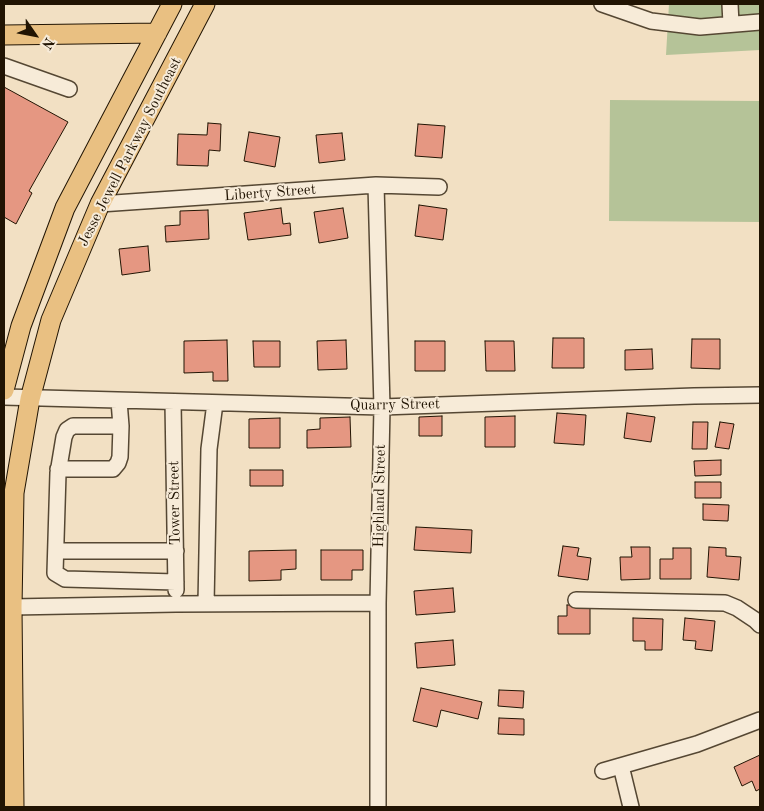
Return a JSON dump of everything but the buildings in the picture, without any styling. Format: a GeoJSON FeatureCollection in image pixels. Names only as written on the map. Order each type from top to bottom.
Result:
{"type":"FeatureCollection","features":[{"type":"Feature","properties":{"kind":"main road","name":"Jesse Jewell Parkway Southeast"},"geometry":{"type":"LineString","coordinates":[[4,390],[21,326],[65,208],[172,4]]}},
{"type":"Feature","properties":{"kind":"main road","name":"Jesse Jewell Parkway Southeast"},"geometry":{"type":"LineString","coordinates":[[14,807],[12,607],[14,493],[30,399],[51,320],[100,204],[206,4]]}},
{"type":"Feature","properties":{"kind":"main road"},"geometry":{"type":"LineString","coordinates":[[4,35],[157,33]]}},
{"type":"Feature","properties":{"kind":"street"},"geometry":{"type":"LineString","coordinates":[[602,4],[651,21],[700,27],[760,22]]}},
{"type":"Feature","properties":{"kind":"street"},"geometry":{"type":"LineString","coordinates":[[730,4],[732,24]]}},
{"type":"Feature","properties":{"kind":"street"},"geometry":{"type":"LineString","coordinates":[[4,66],[69,88]]}},
{"type":"Feature","properties":{"kind":"street","name":"Liberty Street"},"geometry":{"type":"LineString","coordinates":[[100,204],[376,185],[439,187]]}},
{"type":"Feature","properties":{"kind":"street","name":"Highland Street"},"geometry":{"type":"LineString","coordinates":[[376,185],[382,407],[378,603],[378,807]]}},
{"type":"Feature","properties":{"kind":"street","name":"Quarry Street"},"geometry":{"type":"LineString","coordinates":[[4,398],[382,407],[760,395]]}},
{"type":"Feature","properties":{"kind":"street"},"geometry":{"type":"LineString","coordinates":[[58,469],[113,468],[118,463],[120,457],[121,426],[119,401]]}},
{"type":"Feature","properties":{"kind":"street","name":"Tower Street"},"geometry":{"type":"LineString","coordinates":[[173,402],[176,604]]}},
{"type":"Feature","properties":{"kind":"street"},"geometry":{"type":"LineString","coordinates":[[206,604],[209,449],[215,403]]}},
{"type":"Feature","properties":{"kind":"street"},"geometry":{"type":"LineString","coordinates":[[121,426],[73,426],[67,430],[58,469],[55,573],[65,579],[176,582]]}},
{"type":"Feature","properties":{"kind":"street"},"geometry":{"type":"LineString","coordinates":[[56,551],[176,551]]}},
{"type":"Feature","properties":{"kind":"street"},"geometry":{"type":"LineString","coordinates":[[576,600],[725,603],[743,612],[760,625]]}},
{"type":"Feature","properties":{"kind":"street"},"geometry":{"type":"LineString","coordinates":[[12,607],[378,603]]}},
{"type":"Feature","properties":{"kind":"street"},"geometry":{"type":"LineString","coordinates":[[603,771],[697,744],[760,720]]}},
{"type":"Feature","properties":{"kind":"street"},"geometry":{"type":"LineString","coordinates":[[621,766],[631,807]]}},
{"type":"Feature","properties":{"kind":"green space"},"geometry":{"type":"Polygon","coordinates":[[[669,4],[760,4],[760,50],[666,55],[669,4]]]}},
{"type":"Feature","properties":{"kind":"green space"},"geometry":{"type":"Polygon","coordinates":[[[610,100],[760,101],[760,222],[609,221],[610,100]]]}}]}
